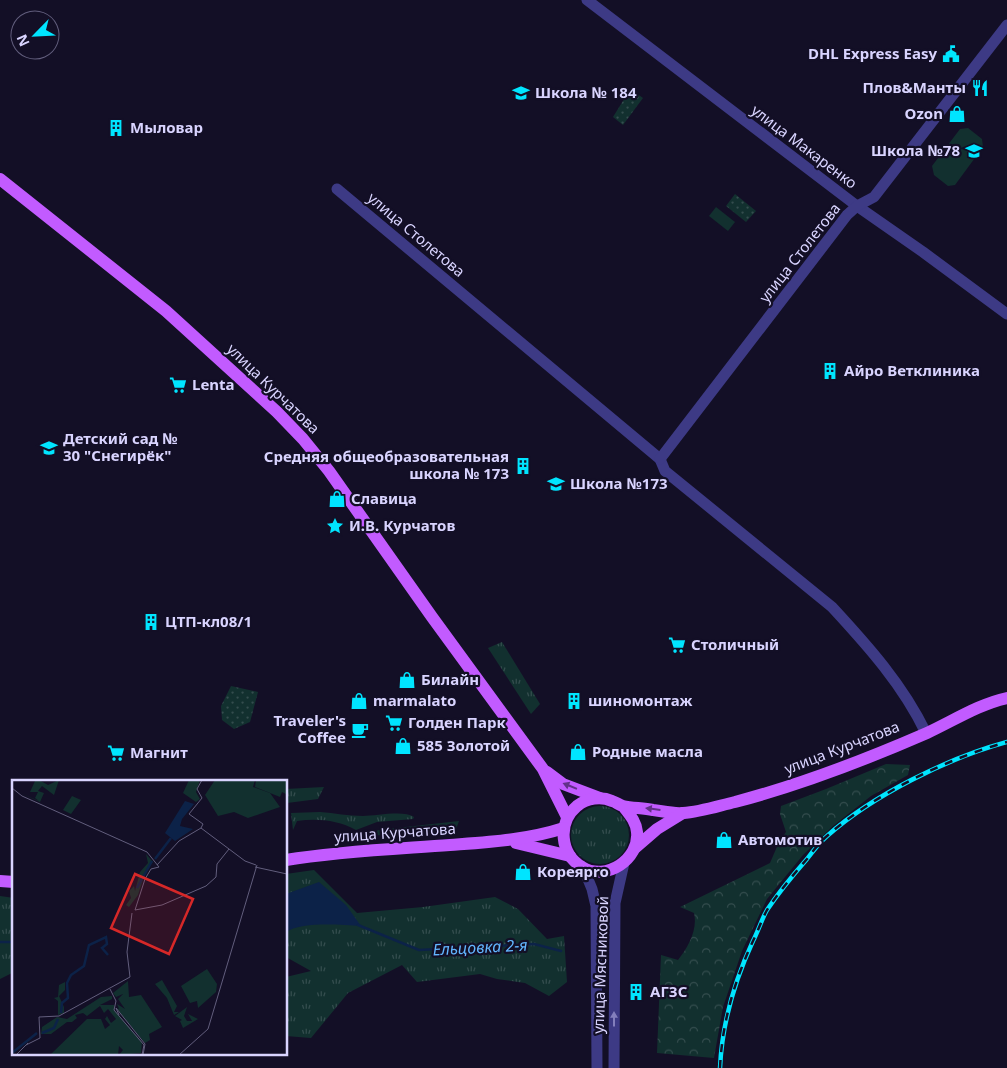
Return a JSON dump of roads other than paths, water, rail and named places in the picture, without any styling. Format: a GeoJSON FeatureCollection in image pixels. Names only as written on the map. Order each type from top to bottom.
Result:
{"type":"FeatureCollection","features":[{"type":"Feature","properties":{"kind":"main road","name":"улица Курчатова"},"geometry":{"type":"LineString","coordinates":[[0,179],[166,311],[277,412],[303,439],[339,484],[432,617],[543,769]]}},
{"type":"Feature","properties":{"kind":"main road","name":"улица Курчатова"},"geometry":{"type":"LineString","coordinates":[[635,848],[657,829],[683,813],[767,794],[833,771],[1007,698]]}},
{"type":"Feature","properties":{"kind":"main road"},"geometry":{"type":"LineString","coordinates":[[543,769],[563,784],[600,798],[611,800],[623,806],[633,818],[637,832],[635,848],[624,863],[611,870],[597,872],[583,868],[570,856],[564,842],[566,822],[543,769]]}},
{"type":"Feature","properties":{"kind":"main road"},"geometry":{"type":"LineString","coordinates":[[506,841],[542,835],[566,822],[577,806],[587,800],[600,798]]}},
{"type":"Feature","properties":{"kind":"main road","name":"улица Курчатова"},"geometry":{"type":"LineString","coordinates":[[623,806],[683,813]]}},
{"type":"Feature","properties":{"kind":"main road","name":"улица Курчатова"},"geometry":{"type":"LineString","coordinates":[[288,860],[340,853],[506,841]]}},
{"type":"Feature","properties":{"kind":"main road"},"geometry":{"type":"LineString","coordinates":[[506,841],[570,856]]}},
{"type":"Feature","properties":{"kind":"street","name":"улица Макаренко"},"geometry":{"type":"LineString","coordinates":[[587,0],[857,206],[1007,314]]}},
{"type":"Feature","properties":{"kind":"street","name":"улица Столетова"},"geometry":{"type":"LineString","coordinates":[[660,459],[847,215],[857,206],[874,196],[1007,25]]}},
{"type":"Feature","properties":{"kind":"street","name":"улица Столетова"},"geometry":{"type":"LineString","coordinates":[[337,189],[660,459],[664,472],[832,607],[887,669],[915,711],[926,733]]}},
{"type":"Feature","properties":{"kind":"street","name":"улица Мясниковой"},"geometry":{"type":"LineString","coordinates":[[614,1068],[614,903],[624,863]]}},
{"type":"Feature","properties":{"kind":"street","name":"улица Мясниковой"},"geometry":{"type":"LineString","coordinates":[[583,868],[592,889],[596,906],[597,1068]]}},
{"type":"Feature","properties":{"kind":"water"},"geometry":{"type":"Polygon","coordinates":[[[319,882],[346,905],[361,926],[312,925],[302,926],[288,931],[288,893],[319,882]]]}},
{"type":"Feature","properties":{"kind":"waterway","name":"Ельцовка 2-я"},"geometry":{"type":"LineString","coordinates":[[358,925],[419,950],[534,944],[561,951]]}},
{"type":"Feature","properties":{"kind":"waterway","name":"Ельцовка 2-я"},"geometry":{"type":"LineString","coordinates":[[0,942],[12,942]]}},
{"type":"Feature","properties":{"kind":"railway"},"geometry":{"type":"LineString","coordinates":[[720,1068],[723,1035],[730,1003],[746,956],[763,917],[781,890],[819,844],[866,806],[889,792],[936,768],[1007,742]]}},
{"type":"Feature","properties":{"kind":"place","name":"DHL Express Easy"},"geometry":{"type":"Point","coordinates":[951,54]}},
{"type":"Feature","properties":{"kind":"place","name":"Плов&Манты"},"geometry":{"type":"Point","coordinates":[980,88]}},
{"type":"Feature","properties":{"kind":"place","name":"Школа № 184"},"geometry":{"type":"Point","coordinates":[521,93]}},
{"type":"Feature","properties":{"kind":"place","name":"Ozon"},"geometry":{"type":"Point","coordinates":[957,114]}},
{"type":"Feature","properties":{"kind":"place","name":"Мыловар"},"geometry":{"type":"Point","coordinates":[116,128]}},
{"type":"Feature","properties":{"kind":"place","name":"Школа №78"},"geometry":{"type":"Point","coordinates":[974,151]}},
{"type":"Feature","properties":{"kind":"place","name":"Айро Ветклиника"},"geometry":{"type":"Point","coordinates":[830,371]}},
{"type":"Feature","properties":{"kind":"place","name":"Lenta"},"geometry":{"type":"Point","coordinates":[178,385]}},
{"type":"Feature","properties":{"kind":"place","name":"Детский сад № 30 \"Снегирёк\""},"geometry":{"type":"Point","coordinates":[49,448]}},
{"type":"Feature","properties":{"kind":"place","name":"Средняя общеобразовательная школа № 173"},"geometry":{"type":"Point","coordinates":[523,466]}},
{"type":"Feature","properties":{"kind":"place","name":"Школа №173"},"geometry":{"type":"Point","coordinates":[556,484]}},
{"type":"Feature","properties":{"kind":"place","name":"Славица"},"geometry":{"type":"Point","coordinates":[337,499]}},
{"type":"Feature","properties":{"kind":"place","name":"И.В. Курчатов"},"geometry":{"type":"Point","coordinates":[335,526]}},
{"type":"Feature","properties":{"kind":"place","name":"ЦТП-кл08/1"},"geometry":{"type":"Point","coordinates":[151,622]}},
{"type":"Feature","properties":{"kind":"place","name":"Столичный"},"geometry":{"type":"Point","coordinates":[677,645]}},
{"type":"Feature","properties":{"kind":"place","name":"Билайн"},"geometry":{"type":"Point","coordinates":[407,680]}},
{"type":"Feature","properties":{"kind":"place","name":"marmalato"},"geometry":{"type":"Point","coordinates":[359,701]}},
{"type":"Feature","properties":{"kind":"place","name":"шиномонтаж"},"geometry":{"type":"Point","coordinates":[574,701]}},
{"type":"Feature","properties":{"kind":"place","name":"Голден Парк"},"geometry":{"type":"Point","coordinates":[394,723]}},
{"type":"Feature","properties":{"kind":"place","name":"Traveler's Coffee"},"geometry":{"type":"Point","coordinates":[360,730]}},
{"type":"Feature","properties":{"kind":"place","name":"585 Золотой"},"geometry":{"type":"Point","coordinates":[403,746]}},
{"type":"Feature","properties":{"kind":"place","name":"Родные масла"},"geometry":{"type":"Point","coordinates":[578,752]}},
{"type":"Feature","properties":{"kind":"place","name":"Магнит"},"geometry":{"type":"Point","coordinates":[116,753]}},
{"type":"Feature","properties":{"kind":"place","name":"Автомотив"},"geometry":{"type":"Point","coordinates":[724,840]}},
{"type":"Feature","properties":{"kind":"place","name":"Кореяpro"},"geometry":{"type":"Point","coordinates":[523,872]}},
{"type":"Feature","properties":{"kind":"place","name":"АГЗС"},"geometry":{"type":"Point","coordinates":[636,992]}}]}
